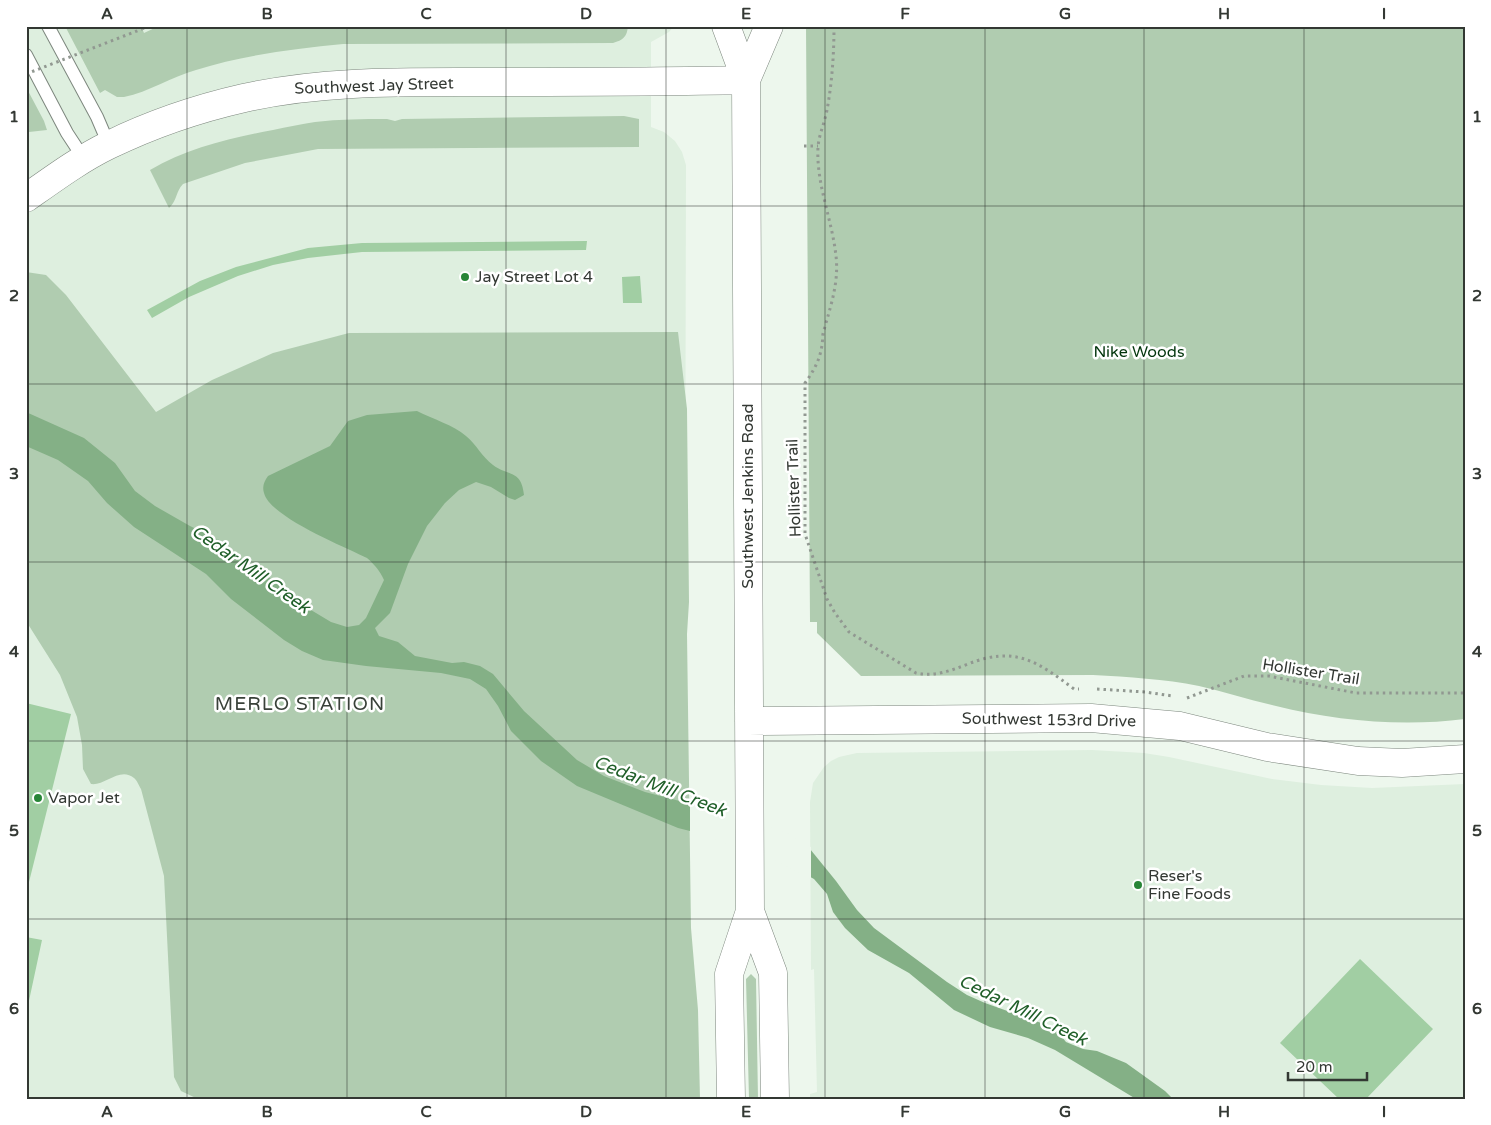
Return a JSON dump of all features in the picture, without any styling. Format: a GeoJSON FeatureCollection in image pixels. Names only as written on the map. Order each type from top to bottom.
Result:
{"type":"FeatureCollection","features":[{"type":"Feature","properties":{"kind":"street","name":"Southwest Jenkins Road"},"geometry":{"type":"LineString","coordinates":[[726,26],[746,80],[750,786],[750,911],[729,974],[731,1099]]}},
{"type":"Feature","properties":{"kind":"street","name":"Southwest Jenkins Road"},"geometry":{"type":"LineString","coordinates":[[746,80],[769,26]]}},
{"type":"Feature","properties":{"kind":"street","name":"Southwest Jay Street"},"geometry":{"type":"LineString","coordinates":[[26,198],[84,159],[110,145],[212,106],[282,90],[322,85],[389,82],[746,80]]}},
{"type":"Feature","properties":{"kind":"street","name":"Southwest 153rd Drive"},"geometry":{"type":"LineString","coordinates":[[749,721],[1092,718],[1180,726],[1267,747],[1358,760],[1402,763],[1465,758]]}},
{"type":"Feature","properties":{"kind":"street","name":"Southwest Jenkins Road"},"geometry":{"type":"LineString","coordinates":[[750,911],[773,973],[775,1099]]}},
{"type":"Feature","properties":{"kind":"lane"},"geometry":{"type":"LineString","coordinates":[[48,26],[98,117],[110,145]]}},
{"type":"Feature","properties":{"kind":"lane"},"geometry":{"type":"LineString","coordinates":[[26,56],[67,133],[84,159]]}},
{"type":"Feature","properties":{"kind":"path"},"geometry":{"type":"LineString","coordinates":[[26,74],[147,26]]}},
{"type":"Feature","properties":{"kind":"path","name":"Hollister Trail"},"geometry":{"type":"LineString","coordinates":[[834,26],[833,63],[827,111],[818,146],[822,192],[836,256],[836,286],[815,370],[805,383],[805,534],[827,599],[834,613],[849,632],[916,673],[927,676],[938,674],[986,658],[1002,656],[1024,658],[1044,666],[1074,689],[1083,689]]}},
{"type":"Feature","properties":{"kind":"path"},"geometry":{"type":"LineString","coordinates":[[804,146],[818,146]]}},
{"type":"Feature","properties":{"kind":"path","name":"Hollister Trail"},"geometry":{"type":"LineString","coordinates":[[1092,689],[1145,692],[1188,698],[1244,676],[1269,676],[1356,693],[1465,693]]}},
{"type":"Feature","properties":{"kind":"shaded area"},"geometry":{"type":"Polygon","coordinates":[[[26,26],[674,26],[669,32],[651,42],[651,127],[664,132],[675,141],[682,152],[686,165],[685,625],[693,1099],[26,1099],[26,26]]]}},
{"type":"Feature","properties":{"kind":"shaded area","name":"Reser's Fine Foods"},"geometry":{"type":"Polygon","coordinates":[[[1092,750],[1144,753],[1272,779],[1321,785],[1372,788],[1465,784],[1465,1099],[810,1099],[810,1094],[817,1092],[814,969],[811,970],[810,802],[813,783],[824,767],[839,757],[857,753],[1092,750]]]}},
{"type":"Feature","properties":{"kind":"green space"},"geometry":{"type":"Polygon","coordinates":[[[65,26],[141,26],[144,33],[159,26],[628,26],[624,38],[613,43],[343,44],[287,50],[250,56],[214,65],[187,73],[133,95],[117,97],[105,90],[100,93],[65,26]]]}},
{"type":"Feature","properties":{"kind":"green space","name":"Nike Woods"},"geometry":{"type":"Polygon","coordinates":[[[806,26],[1465,26],[1465,719],[1394,722],[1346,719],[1266,704],[1199,686],[1093,675],[861,676],[817,633],[817,622],[810,622],[806,26]]]}},
{"type":"Feature","properties":{"kind":"green space"},"geometry":{"type":"Polygon","coordinates":[[[26,87],[47,130],[29,132],[26,124],[26,87]]]}},
{"type":"Feature","properties":{"kind":"green space"},"geometry":{"type":"Polygon","coordinates":[[[624,116],[639,119],[639,147],[318,149],[245,163],[183,184],[169,208],[150,170],[164,162],[210,145],[315,122],[360,119],[387,119],[395,121],[402,119],[624,116]]]}},
{"type":"Feature","properties":{"kind":"green space"},"geometry":{"type":"Polygon","coordinates":[[[26,272],[46,275],[66,295],[156,412],[212,380],[273,353],[349,333],[678,332],[687,409],[689,602],[687,634],[691,928],[698,1010],[700,1099],[198,1099],[181,1091],[174,1077],[164,876],[141,789],[134,778],[123,774],[91,784],[83,769],[82,745],[77,717],[60,675],[26,621],[26,272]]]}},
{"type":"Feature","properties":{"kind":"green space"},"geometry":{"type":"Polygon","coordinates":[[[751,974],[756,979],[758,1099],[749,1099],[746,979],[751,974]]]}},
{"type":"Feature","properties":{"kind":"water","name":"Cedar Mill Creek"},"geometry":{"type":"Polygon","coordinates":[[[417,411],[461,432],[493,465],[517,477],[524,495],[515,500],[491,487],[476,482],[459,490],[445,503],[427,526],[408,564],[390,613],[375,628],[379,636],[398,642],[415,656],[452,663],[464,662],[480,666],[493,674],[524,711],[577,760],[604,776],[645,792],[722,812],[810,849],[857,910],[874,928],[947,982],[967,995],[985,1003],[1044,1024],[1058,1032],[1066,1042],[1083,1049],[1097,1051],[1126,1063],[1173,1099],[1136,1099],[1055,1050],[1028,1038],[990,1027],[954,1010],[909,973],[868,950],[845,928],[833,912],[827,894],[814,879],[775,858],[714,837],[678,828],[577,786],[541,761],[511,731],[498,706],[486,689],[470,679],[441,673],[323,660],[302,651],[284,640],[231,599],[206,574],[134,527],[107,503],[88,481],[58,460],[26,446],[26,412],[84,438],[115,463],[135,491],[155,506],[221,541],[306,607],[331,622],[347,627],[359,625],[366,618],[384,580],[381,574],[367,558],[326,539],[280,512],[269,502],[264,493],[264,484],[268,476],[330,446],[348,421],[367,415],[417,411]]]}},
{"type":"Feature","properties":{"kind":"pier"},"geometry":{"type":"Polygon","coordinates":[[[690,802],[723,810],[785,832],[811,847],[811,879],[774,860],[714,839],[690,833],[690,802]]]}},
{"type":"Feature","properties":{"kind":"building"},"geometry":{"type":"Polygon","coordinates":[[[587,241],[586,250],[362,252],[308,258],[273,265],[238,276],[189,297],[152,318],[147,310],[200,281],[236,267],[308,248],[362,243],[587,241]]]}},
{"type":"Feature","properties":{"kind":"building"},"geometry":{"type":"Polygon","coordinates":[[[640,276],[642,303],[623,303],[622,277],[640,276]]]}},
{"type":"Feature","properties":{"kind":"building","name":"Vapor Jet"},"geometry":{"type":"Polygon","coordinates":[[[26,703],[71,714],[29,882],[26,881],[26,703]]]}},
{"type":"Feature","properties":{"kind":"building"},"geometry":{"type":"Polygon","coordinates":[[[26,937],[42,940],[27,1010],[26,1009],[26,937]]]}},
{"type":"Feature","properties":{"kind":"building"},"geometry":{"type":"Polygon","coordinates":[[[1360,959],[1433,1029],[1366,1099],[1339,1099],[1280,1043],[1360,959]]]}},
{"type":"Feature","properties":{"kind":"place","name":"Jay Street Lot 4"},"geometry":{"type":"Point","coordinates":[465,277]}},
{"type":"Feature","properties":{"kind":"place","name":"Vapor Jet"},"geometry":{"type":"Point","coordinates":[38,798]}},
{"type":"Feature","properties":{"kind":"place","name":"Reser's Fine Foods"},"geometry":{"type":"Point","coordinates":[1138,885]}},
{"type":"Feature","properties":{"kind":"district","name":"MERLO STATION"},"geometry":{"type":"Point","coordinates":[300,704]}}]}
